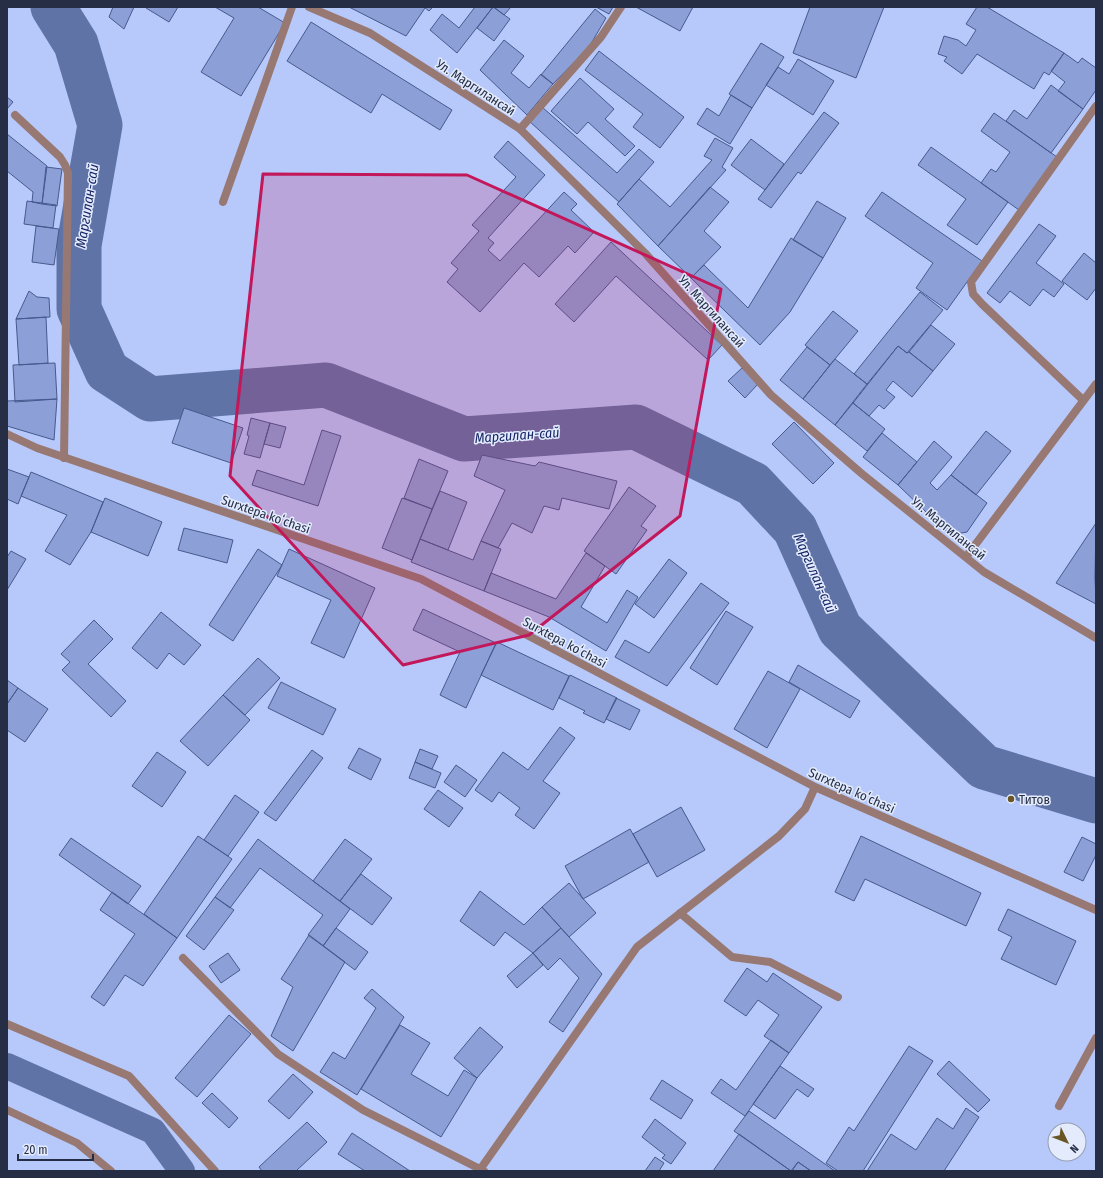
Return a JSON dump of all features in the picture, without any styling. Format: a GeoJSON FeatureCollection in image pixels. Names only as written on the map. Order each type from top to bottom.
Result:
{"type":"FeatureCollection","features":[{"type":"Feature","properties":{"kind":"street"},"geometry":{"type":"LineString","coordinates":[[223,202],[292,7]]}},
{"type":"Feature","properties":{"kind":"street","name":"Ул. Маргилансай"},"geometry":{"type":"LineString","coordinates":[[309,7],[370,33],[520,129],[645,253],[771,395],[861,473],[984,572],[1096,638]]}},
{"type":"Feature","properties":{"kind":"street"},"geometry":{"type":"LineString","coordinates":[[520,129],[601,37],[621,7]]}},
{"type":"Feature","properties":{"kind":"street"},"geometry":{"type":"LineString","coordinates":[[1084,400],[982,304],[973,294],[970,282],[1096,106]]}},
{"type":"Feature","properties":{"kind":"street"},"geometry":{"type":"LineString","coordinates":[[15,115],[60,157],[68,173],[64,458]]}},
{"type":"Feature","properties":{"kind":"street"},"geometry":{"type":"LineString","coordinates":[[966,557],[1096,384]]}},
{"type":"Feature","properties":{"kind":"street","name":"Surxtepa koʻchasi"},"geometry":{"type":"LineString","coordinates":[[7,434],[36,448],[64,458],[421,579],[815,787],[1096,910]]}},
{"type":"Feature","properties":{"kind":"street"},"geometry":{"type":"LineString","coordinates":[[183,958],[278,1054],[363,1110],[481,1170],[637,947],[779,836],[805,810],[815,787]]}},
{"type":"Feature","properties":{"kind":"street"},"geometry":{"type":"LineString","coordinates":[[680,913],[732,957],[770,962],[838,997]]}},
{"type":"Feature","properties":{"kind":"street"},"geometry":{"type":"LineString","coordinates":[[7,1024],[129,1076],[215,1171]]}},
{"type":"Feature","properties":{"kind":"street"},"geometry":{"type":"LineString","coordinates":[[1059,1106],[1096,1038]]}},
{"type":"Feature","properties":{"kind":"street"},"geometry":{"type":"LineString","coordinates":[[7,1110],[77,1143],[111,1171]]}},
{"type":"Feature","properties":{"kind":"highlighted area"},"geometry":{"type":"Polygon","coordinates":[[[263,174],[467,175],[721,289],[680,516],[529,635],[403,665],[230,476],[263,174]]]}},
{"type":"Feature","properties":{"kind":"building"},"geometry":{"type":"Polygon","coordinates":[[[113,7],[134,7],[124,29],[109,17],[113,7]]]}},
{"type":"Feature","properties":{"kind":"building"},"geometry":{"type":"Polygon","coordinates":[[[178,7],[169,22],[146,8],[178,7]]]}},
{"type":"Feature","properties":{"kind":"building"},"geometry":{"type":"Polygon","coordinates":[[[215,7],[258,7],[285,23],[241,96],[201,72],[234,18],[215,7]]]}},
{"type":"Feature","properties":{"kind":"building"},"geometry":{"type":"Polygon","coordinates":[[[349,7],[424,7],[425,8],[406,36],[349,7]]]}},
{"type":"Feature","properties":{"kind":"building"},"geometry":{"type":"Polygon","coordinates":[[[424,7],[433,7],[429,11],[424,7]]]}},
{"type":"Feature","properties":{"kind":"building"},"geometry":{"type":"Polygon","coordinates":[[[475,7],[493,7],[457,53],[430,30],[442,14],[459,28],[475,7]]]}},
{"type":"Feature","properties":{"kind":"building"},"geometry":{"type":"Polygon","coordinates":[[[493,7],[510,19],[494,41],[477,28],[493,7]]]}},
{"type":"Feature","properties":{"kind":"building"},"geometry":{"type":"Polygon","coordinates":[[[494,7],[511,7],[504,15],[494,7]]]}},
{"type":"Feature","properties":{"kind":"building"},"geometry":{"type":"Polygon","coordinates":[[[596,7],[613,7],[609,14],[596,7]]]}},
{"type":"Feature","properties":{"kind":"building"},"geometry":{"type":"Polygon","coordinates":[[[636,7],[693,7],[680,31],[636,7]]]}},
{"type":"Feature","properties":{"kind":"building"},"geometry":{"type":"Polygon","coordinates":[[[810,7],[884,7],[856,78],[793,53],[810,7]]]}},
{"type":"Feature","properties":{"kind":"building"},"geometry":{"type":"Polygon","coordinates":[[[977,7],[987,7],[1064,53],[1049,75],[1044,72],[1034,89],[977,54],[962,74],[944,61],[947,57],[938,54],[944,36],[958,40],[966,46],[976,30],[966,24],[977,7]]]}},
{"type":"Feature","properties":{"kind":"building"},"geometry":{"type":"Polygon","coordinates":[[[595,9],[606,18],[589,47],[553,84],[541,75],[595,9]]]}},
{"type":"Feature","properties":{"kind":"building"},"geometry":{"type":"Polygon","coordinates":[[[311,22],[452,110],[440,130],[382,94],[371,113],[287,61],[311,22]]]}},
{"type":"Feature","properties":{"kind":"building"},"geometry":{"type":"Polygon","coordinates":[[[504,40],[524,56],[511,73],[529,88],[541,74],[553,84],[527,115],[480,70],[504,40]]]}},
{"type":"Feature","properties":{"kind":"building"},"geometry":{"type":"Polygon","coordinates":[[[761,43],[784,57],[752,108],[729,94],[761,43]]]}},
{"type":"Feature","properties":{"kind":"building"},"geometry":{"type":"Polygon","coordinates":[[[599,51],[684,117],[660,148],[633,127],[643,114],[585,70],[599,51]]]}},
{"type":"Feature","properties":{"kind":"building"},"geometry":{"type":"Polygon","coordinates":[[[1064,53],[1078,63],[1082,58],[1096,68],[1096,90],[1083,109],[1058,91],[1065,82],[1051,71],[1064,53]]]}},
{"type":"Feature","properties":{"kind":"building"},"geometry":{"type":"Polygon","coordinates":[[[798,59],[834,81],[813,115],[766,85],[778,67],[789,74],[798,59]]]}},
{"type":"Feature","properties":{"kind":"building"},"geometry":{"type":"Polygon","coordinates":[[[580,78],[614,109],[605,119],[635,146],[625,156],[588,122],[577,134],[551,111],[580,78]]]}},
{"type":"Feature","properties":{"kind":"building"},"geometry":{"type":"Polygon","coordinates":[[[1051,85],[1083,109],[1051,153],[1006,121],[1014,110],[1027,119],[1051,85]]]}},
{"type":"Feature","properties":{"kind":"building"},"geometry":{"type":"Polygon","coordinates":[[[731,95],[752,108],[730,144],[697,124],[707,108],[719,116],[731,95]]]}},
{"type":"Feature","properties":{"kind":"building"},"geometry":{"type":"Polygon","coordinates":[[[7,97],[13,102],[7,109],[7,97]]]}},
{"type":"Feature","properties":{"kind":"building"},"geometry":{"type":"Polygon","coordinates":[[[542,107],[617,173],[639,149],[654,162],[619,202],[529,121],[542,107]]]}},
{"type":"Feature","properties":{"kind":"building"},"geometry":{"type":"Polygon","coordinates":[[[824,112],[839,123],[801,174],[798,172],[771,208],[758,199],[824,112]]]}},
{"type":"Feature","properties":{"kind":"building"},"geometry":{"type":"Polygon","coordinates":[[[994,113],[1057,157],[1019,210],[981,183],[991,169],[996,172],[1010,152],[981,131],[994,113]]]}},
{"type":"Feature","properties":{"kind":"building"},"geometry":{"type":"Polygon","coordinates":[[[7,134],[47,166],[42,204],[32,202],[33,192],[7,171],[7,134]]]}},
{"type":"Feature","properties":{"kind":"building"},"geometry":{"type":"Polygon","coordinates":[[[715,138],[733,148],[722,167],[726,170],[658,246],[617,204],[639,179],[670,207],[712,160],[704,156],[715,138]]]}},
{"type":"Feature","properties":{"kind":"building"},"geometry":{"type":"Polygon","coordinates":[[[751,139],[784,164],[765,190],[731,165],[751,139]]]}},
{"type":"Feature","properties":{"kind":"building"},"geometry":{"type":"Polygon","coordinates":[[[508,141],[545,175],[488,238],[494,243],[488,250],[500,261],[564,192],[577,204],[571,210],[594,232],[575,253],[568,246],[539,277],[524,263],[480,312],[447,282],[458,269],[451,263],[479,231],[472,225],[516,177],[494,157],[508,141]]]}},
{"type":"Feature","properties":{"kind":"building"},"geometry":{"type":"Polygon","coordinates":[[[931,147],[1008,202],[977,245],[947,225],[966,199],[918,165],[931,147]]]}},
{"type":"Feature","properties":{"kind":"building"},"geometry":{"type":"Polygon","coordinates":[[[46,167],[62,169],[57,206],[42,204],[46,167]]]}},
{"type":"Feature","properties":{"kind":"building"},"geometry":{"type":"Polygon","coordinates":[[[710,187],[729,202],[704,231],[721,247],[691,278],[658,246],[710,187]]]}},
{"type":"Feature","properties":{"kind":"building"},"geometry":{"type":"Polygon","coordinates":[[[882,192],[982,261],[947,310],[916,288],[933,263],[865,216],[882,192]]]}},
{"type":"Feature","properties":{"kind":"building"},"geometry":{"type":"Polygon","coordinates":[[[27,201],[56,205],[53,228],[24,224],[27,201]]]}},
{"type":"Feature","properties":{"kind":"building"},"geometry":{"type":"Polygon","coordinates":[[[817,201],[846,218],[823,258],[793,240],[817,201]]]}},
{"type":"Feature","properties":{"kind":"building"},"geometry":{"type":"Polygon","coordinates":[[[1039,224],[1056,236],[1036,263],[1064,284],[1054,297],[1043,289],[1030,306],[1010,291],[1000,303],[987,293],[1039,224]]]}},
{"type":"Feature","properties":{"kind":"building"},"geometry":{"type":"Polygon","coordinates":[[[36,226],[59,229],[54,265],[32,262],[36,226]]]}},
{"type":"Feature","properties":{"kind":"building"},"geometry":{"type":"Polygon","coordinates":[[[791,238],[823,258],[790,312],[760,345],[691,278],[704,265],[748,308],[791,238]]]}},
{"type":"Feature","properties":{"kind":"building"},"geometry":{"type":"Polygon","coordinates":[[[611,242],[722,345],[708,360],[616,276],[574,322],[555,304],[611,242]]]}},
{"type":"Feature","properties":{"kind":"building"},"geometry":{"type":"Polygon","coordinates":[[[1084,253],[1096,263],[1096,288],[1087,300],[1062,281],[1084,253]]]}},
{"type":"Feature","properties":{"kind":"building"},"geometry":{"type":"Polygon","coordinates":[[[29,291],[37,297],[49,298],[50,317],[16,319],[29,291]]]}},
{"type":"Feature","properties":{"kind":"building"},"geometry":{"type":"Polygon","coordinates":[[[920,292],[943,310],[907,353],[898,346],[867,384],[854,374],[920,292]]]}},
{"type":"Feature","properties":{"kind":"building"},"geometry":{"type":"Polygon","coordinates":[[[833,311],[858,331],[830,365],[805,345],[833,311]]]}},
{"type":"Feature","properties":{"kind":"building"},"geometry":{"type":"Polygon","coordinates":[[[46,317],[48,363],[19,365],[16,319],[46,317]]]}},
{"type":"Feature","properties":{"kind":"building"},"geometry":{"type":"Polygon","coordinates":[[[931,325],[955,344],[933,371],[909,352],[931,325]]]}},
{"type":"Feature","properties":{"kind":"building"},"geometry":{"type":"Polygon","coordinates":[[[898,346],[907,353],[909,352],[933,371],[912,397],[893,381],[886,390],[895,397],[884,409],[879,405],[869,416],[853,403],[898,346]]]}},
{"type":"Feature","properties":{"kind":"building"},"geometry":{"type":"Polygon","coordinates":[[[807,347],[830,365],[803,399],[780,380],[807,347]]]}},
{"type":"Feature","properties":{"kind":"building"},"geometry":{"type":"Polygon","coordinates":[[[835,359],[867,384],[835,425],[803,399],[835,359]]]}},
{"type":"Feature","properties":{"kind":"building"},"geometry":{"type":"Polygon","coordinates":[[[55,363],[57,399],[15,402],[13,365],[55,363]]]}},
{"type":"Feature","properties":{"kind":"building"},"geometry":{"type":"Polygon","coordinates":[[[742,368],[758,384],[745,398],[728,381],[742,368]]]}},
{"type":"Feature","properties":{"kind":"building"},"geometry":{"type":"Polygon","coordinates":[[[57,399],[54,440],[7,426],[7,401],[57,399]]]}},
{"type":"Feature","properties":{"kind":"building"},"geometry":{"type":"Polygon","coordinates":[[[853,403],[885,429],[867,451],[835,425],[853,403]]]}},
{"type":"Feature","properties":{"kind":"building"},"geometry":{"type":"Polygon","coordinates":[[[184,408],[243,428],[231,463],[172,443],[184,408]]]}},
{"type":"Feature","properties":{"kind":"building"},"geometry":{"type":"Polygon","coordinates":[[[251,418],[270,423],[260,458],[244,454],[249,436],[247,435],[251,418]]]}},
{"type":"Feature","properties":{"kind":"building"},"geometry":{"type":"Polygon","coordinates":[[[794,422],[834,463],[813,484],[772,444],[794,422]]]}},
{"type":"Feature","properties":{"kind":"building"},"geometry":{"type":"Polygon","coordinates":[[[270,423],[286,427],[280,448],[264,444],[270,423]]]}},
{"type":"Feature","properties":{"kind":"building"},"geometry":{"type":"Polygon","coordinates":[[[322,430],[341,436],[318,506],[252,485],[257,470],[304,485],[322,430]]]}},
{"type":"Feature","properties":{"kind":"building"},"geometry":{"type":"Polygon","coordinates":[[[986,431],[1011,451],[976,495],[951,475],[986,431]]]}},
{"type":"Feature","properties":{"kind":"building"},"geometry":{"type":"Polygon","coordinates":[[[882,433],[917,462],[898,485],[863,457],[882,433]]]}},
{"type":"Feature","properties":{"kind":"building"},"geometry":{"type":"Polygon","coordinates":[[[934,441],[952,457],[930,483],[937,490],[951,475],[987,503],[967,532],[950,535],[898,485],[934,441]]]}},
{"type":"Feature","properties":{"kind":"building"},"geometry":{"type":"Polygon","coordinates":[[[482,455],[535,466],[539,462],[617,481],[609,509],[562,498],[559,510],[544,506],[532,533],[512,523],[498,548],[481,541],[505,490],[474,476],[482,455]]]}},
{"type":"Feature","properties":{"kind":"building"},"geometry":{"type":"Polygon","coordinates":[[[419,459],[448,471],[432,509],[404,498],[419,459]]]}},
{"type":"Feature","properties":{"kind":"building"},"geometry":{"type":"Polygon","coordinates":[[[7,469],[29,477],[18,504],[7,499],[7,469]]]}},
{"type":"Feature","properties":{"kind":"building"},"geometry":{"type":"Polygon","coordinates":[[[31,472],[103,502],[91,532],[70,565],[45,551],[67,515],[21,496],[31,472]]]}},
{"type":"Feature","properties":{"kind":"building"},"geometry":{"type":"Polygon","coordinates":[[[629,487],[656,506],[641,526],[647,530],[616,574],[584,551],[629,487]]]}},
{"type":"Feature","properties":{"kind":"building"},"geometry":{"type":"Polygon","coordinates":[[[440,491],[467,502],[448,550],[420,539],[440,491]]]}},
{"type":"Feature","properties":{"kind":"building"},"geometry":{"type":"Polygon","coordinates":[[[105,498],[162,522],[148,556],[91,532],[105,498]]]}},
{"type":"Feature","properties":{"kind":"building"},"geometry":{"type":"Polygon","coordinates":[[[402,498],[432,509],[412,560],[382,548],[402,498]]]}},
{"type":"Feature","properties":{"kind":"building"},"geometry":{"type":"Polygon","coordinates":[[[1096,523],[1095,577],[1096,604],[1056,583],[1096,523]]]}},
{"type":"Feature","properties":{"kind":"building"},"geometry":{"type":"Polygon","coordinates":[[[184,528],[233,540],[227,563],[178,550],[184,528]]]}},
{"type":"Feature","properties":{"kind":"building"},"geometry":{"type":"Polygon","coordinates":[[[420,539],[473,560],[481,541],[501,549],[484,591],[411,562],[420,539]]]}},
{"type":"Feature","properties":{"kind":"building"},"geometry":{"type":"Polygon","coordinates":[[[258,549],[282,565],[233,641],[209,625],[258,549]]]}},
{"type":"Feature","properties":{"kind":"building"},"geometry":{"type":"Polygon","coordinates":[[[289,549],[375,588],[344,658],[311,643],[331,600],[277,576],[289,549]]]}},
{"type":"Feature","properties":{"kind":"building"},"geometry":{"type":"Polygon","coordinates":[[[11,551],[26,559],[7,590],[7,557],[11,551]]]}},
{"type":"Feature","properties":{"kind":"building"},"geometry":{"type":"Polygon","coordinates":[[[586,553],[605,566],[581,607],[607,623],[627,590],[638,597],[606,651],[549,617],[484,591],[491,573],[556,599],[586,553]]]}},
{"type":"Feature","properties":{"kind":"building"},"geometry":{"type":"Polygon","coordinates":[[[669,559],[687,573],[654,618],[635,604],[669,559]]]}},
{"type":"Feature","properties":{"kind":"building"},"geometry":{"type":"Polygon","coordinates":[[[701,583],[729,603],[667,686],[615,657],[625,640],[649,653],[701,583]]]}},
{"type":"Feature","properties":{"kind":"building"},"geometry":{"type":"Polygon","coordinates":[[[423,609],[496,643],[466,708],[440,695],[460,652],[413,630],[423,609]]]}},
{"type":"Feature","properties":{"kind":"building"},"geometry":{"type":"Polygon","coordinates":[[[726,611],[753,627],[717,685],[690,668],[726,611]]]}},
{"type":"Feature","properties":{"kind":"building"},"geometry":{"type":"Polygon","coordinates":[[[161,612],[201,645],[184,665],[169,653],[157,669],[132,648],[161,612]]]}},
{"type":"Feature","properties":{"kind":"building"},"geometry":{"type":"Polygon","coordinates":[[[94,620],[113,639],[88,664],[126,701],[111,717],[62,670],[70,662],[61,654],[94,620]]]}},
{"type":"Feature","properties":{"kind":"building"},"geometry":{"type":"Polygon","coordinates":[[[497,642],[569,676],[553,710],[481,675],[497,642]]]}},
{"type":"Feature","properties":{"kind":"building"},"geometry":{"type":"Polygon","coordinates":[[[258,658],[280,678],[245,715],[223,695],[258,658]]]}},
{"type":"Feature","properties":{"kind":"building"},"geometry":{"type":"Polygon","coordinates":[[[798,665],[860,701],[850,718],[789,682],[798,665]]]}},
{"type":"Feature","properties":{"kind":"building"},"geometry":{"type":"Polygon","coordinates":[[[768,671],[800,689],[767,748],[734,729],[768,671]]]}},
{"type":"Feature","properties":{"kind":"building"},"geometry":{"type":"Polygon","coordinates":[[[570,675],[617,698],[604,723],[583,713],[585,711],[559,698],[570,675]]]}},
{"type":"Feature","properties":{"kind":"building"},"geometry":{"type":"Polygon","coordinates":[[[7,680],[18,688],[7,704],[7,680]]]}},
{"type":"Feature","properties":{"kind":"building"},"geometry":{"type":"Polygon","coordinates":[[[281,682],[336,709],[323,735],[268,708],[281,682]]]}},
{"type":"Feature","properties":{"kind":"building"},"geometry":{"type":"Polygon","coordinates":[[[18,688],[48,709],[25,742],[7,730],[7,704],[18,688]]]}},
{"type":"Feature","properties":{"kind":"building"},"geometry":{"type":"Polygon","coordinates":[[[223,695],[250,720],[208,766],[180,741],[223,695]]]}},
{"type":"Feature","properties":{"kind":"building"},"geometry":{"type":"Polygon","coordinates":[[[616,698],[640,710],[630,730],[606,719],[616,698]]]}},
{"type":"Feature","properties":{"kind":"building"},"geometry":{"type":"Polygon","coordinates":[[[560,727],[575,738],[543,781],[560,793],[534,829],[515,815],[520,808],[499,792],[492,802],[475,790],[503,752],[528,770],[560,727]]]}},
{"type":"Feature","properties":{"kind":"building"},"geometry":{"type":"Polygon","coordinates":[[[359,748],[381,759],[371,780],[348,768],[359,748]]]}},
{"type":"Feature","properties":{"kind":"building"},"geometry":{"type":"Polygon","coordinates":[[[420,749],[438,756],[432,769],[415,762],[420,749]]]}},
{"type":"Feature","properties":{"kind":"building"},"geometry":{"type":"Polygon","coordinates":[[[312,750],[323,758],[276,821],[264,813],[312,750]]]}},
{"type":"Feature","properties":{"kind":"building"},"geometry":{"type":"Polygon","coordinates":[[[157,752],[186,772],[162,807],[132,786],[157,752]]]}},
{"type":"Feature","properties":{"kind":"building"},"geometry":{"type":"Polygon","coordinates":[[[415,762],[441,773],[435,788],[409,778],[415,762]]]}},
{"type":"Feature","properties":{"kind":"building"},"geometry":{"type":"Polygon","coordinates":[[[456,765],[477,780],[465,797],[444,782],[456,765]]]}},
{"type":"Feature","properties":{"kind":"building"},"geometry":{"type":"Polygon","coordinates":[[[438,790],[463,808],[449,827],[424,809],[438,790]]]}},
{"type":"Feature","properties":{"kind":"building"},"geometry":{"type":"Polygon","coordinates":[[[235,795],[259,812],[228,856],[204,840],[235,795]]]}},
{"type":"Feature","properties":{"kind":"building"},"geometry":{"type":"Polygon","coordinates":[[[681,807],[705,850],[657,877],[633,834],[681,807]]]}},
{"type":"Feature","properties":{"kind":"building"},"geometry":{"type":"Polygon","coordinates":[[[630,829],[649,862],[583,899],[565,866],[630,829]]]}},
{"type":"Feature","properties":{"kind":"building"},"geometry":{"type":"Polygon","coordinates":[[[198,836],[232,859],[177,938],[144,914],[198,836]]]}},
{"type":"Feature","properties":{"kind":"building"},"geometry":{"type":"Polygon","coordinates":[[[861,836],[981,893],[966,926],[865,879],[854,901],[835,892],[861,836]]]}},
{"type":"Feature","properties":{"kind":"building"},"geometry":{"type":"Polygon","coordinates":[[[1082,837],[1096,844],[1096,855],[1083,881],[1064,872],[1082,837]]]}},
{"type":"Feature","properties":{"kind":"building"},"geometry":{"type":"Polygon","coordinates":[[[71,838],[141,886],[128,904],[59,855],[71,838]]]}},
{"type":"Feature","properties":{"kind":"building"},"geometry":{"type":"Polygon","coordinates":[[[258,839],[350,909],[323,946],[308,935],[323,915],[260,868],[230,908],[215,897],[258,839]]]}},
{"type":"Feature","properties":{"kind":"building"},"geometry":{"type":"Polygon","coordinates":[[[345,839],[372,859],[340,901],[313,881],[345,839]]]}},
{"type":"Feature","properties":{"kind":"building"},"geometry":{"type":"Polygon","coordinates":[[[361,874],[392,898],[372,925],[340,901],[361,874]]]}},
{"type":"Feature","properties":{"kind":"building"},"geometry":{"type":"Polygon","coordinates":[[[569,883],[596,913],[569,937],[542,907],[569,883]]]}},
{"type":"Feature","properties":{"kind":"building"},"geometry":{"type":"Polygon","coordinates":[[[480,891],[524,925],[542,907],[561,928],[533,953],[505,932],[494,946],[460,921],[480,891]]]}},
{"type":"Feature","properties":{"kind":"building"},"geometry":{"type":"Polygon","coordinates":[[[112,892],[177,938],[143,986],[125,975],[104,1006],[91,997],[135,934],[100,910],[112,892]]]}},
{"type":"Feature","properties":{"kind":"building"},"geometry":{"type":"Polygon","coordinates":[[[215,897],[234,910],[204,950],[186,936],[215,897]]]}},
{"type":"Feature","properties":{"kind":"building"},"geometry":{"type":"Polygon","coordinates":[[[1008,909],[1076,941],[1056,985],[1001,959],[1012,937],[998,930],[1008,909]]]}},
{"type":"Feature","properties":{"kind":"building"},"geometry":{"type":"Polygon","coordinates":[[[336,928],[368,952],[355,970],[323,946],[336,928]]]}},
{"type":"Feature","properties":{"kind":"building"},"geometry":{"type":"Polygon","coordinates":[[[561,928],[602,974],[563,1032],[549,1022],[579,978],[560,958],[548,970],[533,953],[561,928]]]}},
{"type":"Feature","properties":{"kind":"building"},"geometry":{"type":"Polygon","coordinates":[[[309,935],[345,962],[293,1051],[271,1036],[293,987],[281,979],[309,935]]]}},
{"type":"Feature","properties":{"kind":"building"},"geometry":{"type":"Polygon","coordinates":[[[228,953],[240,970],[221,983],[209,966],[228,953]]]}},
{"type":"Feature","properties":{"kind":"building"},"geometry":{"type":"Polygon","coordinates":[[[533,953],[543,965],[517,988],[507,976],[533,953]]]}},
{"type":"Feature","properties":{"kind":"building"},"geometry":{"type":"Polygon","coordinates":[[[747,968],[767,982],[773,973],[822,1007],[789,1053],[764,1036],[779,1015],[758,1000],[746,1016],[724,1001],[747,968]]]}},
{"type":"Feature","properties":{"kind":"building"},"geometry":{"type":"Polygon","coordinates":[[[372,989],[404,1017],[357,1095],[320,1072],[333,1052],[345,1059],[376,1008],[364,998],[372,989]]]}},
{"type":"Feature","properties":{"kind":"building"},"geometry":{"type":"Polygon","coordinates":[[[229,1015],[251,1034],[197,1097],[175,1078],[229,1015]]]}},
{"type":"Feature","properties":{"kind":"building"},"geometry":{"type":"Polygon","coordinates":[[[400,1025],[430,1043],[411,1074],[448,1096],[464,1070],[477,1078],[441,1137],[361,1089],[400,1025]]]}},
{"type":"Feature","properties":{"kind":"building"},"geometry":{"type":"Polygon","coordinates":[[[480,1027],[503,1047],[477,1078],[454,1058],[480,1027]]]}},
{"type":"Feature","properties":{"kind":"building"},"geometry":{"type":"Polygon","coordinates":[[[771,1040],[789,1053],[745,1116],[711,1093],[721,1079],[736,1090],[771,1040]]]}},
{"type":"Feature","properties":{"kind":"building"},"geometry":{"type":"Polygon","coordinates":[[[909,1046],[933,1061],[863,1171],[838,1171],[826,1163],[849,1127],[854,1131],[909,1046]]]}},
{"type":"Feature","properties":{"kind":"building"},"geometry":{"type":"Polygon","coordinates":[[[949,1061],[990,1100],[978,1112],[937,1074],[949,1061]]]}},
{"type":"Feature","properties":{"kind":"building"},"geometry":{"type":"Polygon","coordinates":[[[780,1066],[814,1089],[808,1097],[797,1089],[775,1119],[753,1104],[780,1066]]]}},
{"type":"Feature","properties":{"kind":"building"},"geometry":{"type":"Polygon","coordinates":[[[293,1074],[313,1092],[289,1119],[268,1101],[293,1074]]]}},
{"type":"Feature","properties":{"kind":"building"},"geometry":{"type":"Polygon","coordinates":[[[662,1080],[693,1100],[681,1119],[650,1099],[662,1080]]]}},
{"type":"Feature","properties":{"kind":"building"},"geometry":{"type":"Polygon","coordinates":[[[212,1093],[238,1118],[229,1128],[202,1103],[212,1093]]]}},
{"type":"Feature","properties":{"kind":"building"},"geometry":{"type":"Polygon","coordinates":[[[966,1108],[979,1117],[944,1171],[867,1171],[891,1134],[916,1150],[937,1118],[953,1129],[966,1108]]]}},
{"type":"Feature","properties":{"kind":"building"},"geometry":{"type":"Polygon","coordinates":[[[749,1111],[835,1171],[811,1171],[798,1162],[791,1171],[734,1131],[749,1111]]]}},
{"type":"Feature","properties":{"kind":"building"},"geometry":{"type":"Polygon","coordinates":[[[655,1119],[686,1143],[671,1164],[662,1158],[665,1155],[642,1137],[655,1119]]]}},
{"type":"Feature","properties":{"kind":"building"},"geometry":{"type":"Polygon","coordinates":[[[307,1122],[327,1142],[296,1171],[262,1171],[259,1167],[307,1122]]]}},
{"type":"Feature","properties":{"kind":"building"},"geometry":{"type":"Polygon","coordinates":[[[352,1133],[410,1171],[365,1171],[338,1154],[352,1133]]]}},
{"type":"Feature","properties":{"kind":"building"},"geometry":{"type":"Polygon","coordinates":[[[739,1134],[791,1171],[713,1171],[739,1134]]]}},
{"type":"Feature","properties":{"kind":"building"},"geometry":{"type":"Polygon","coordinates":[[[655,1157],[664,1163],[659,1171],[645,1171],[655,1157]]]}},
{"type":"Feature","properties":{"kind":"building"},"geometry":{"type":"Polygon","coordinates":[[[798,1162],[811,1171],[792,1171],[798,1162]]]}},
{"type":"Feature","properties":{"kind":"waterway","name":"Маргилан-сай"},"geometry":{"type":"LineString","coordinates":[[53,7],[76,44],[100,125],[79,245],[79,309],[107,371],[150,399],[326,385],[464,439],[636,427],[753,484],[795,529],[840,629],[984,767],[1096,801]]}},
{"type":"Feature","properties":{"kind":"waterway"},"geometry":{"type":"LineString","coordinates":[[7,1066],[153,1131],[182,1171]]}},
{"type":"Feature","properties":{"kind":"place","name":"Титов"},"geometry":{"type":"Point","coordinates":[1011,799]}}]}
